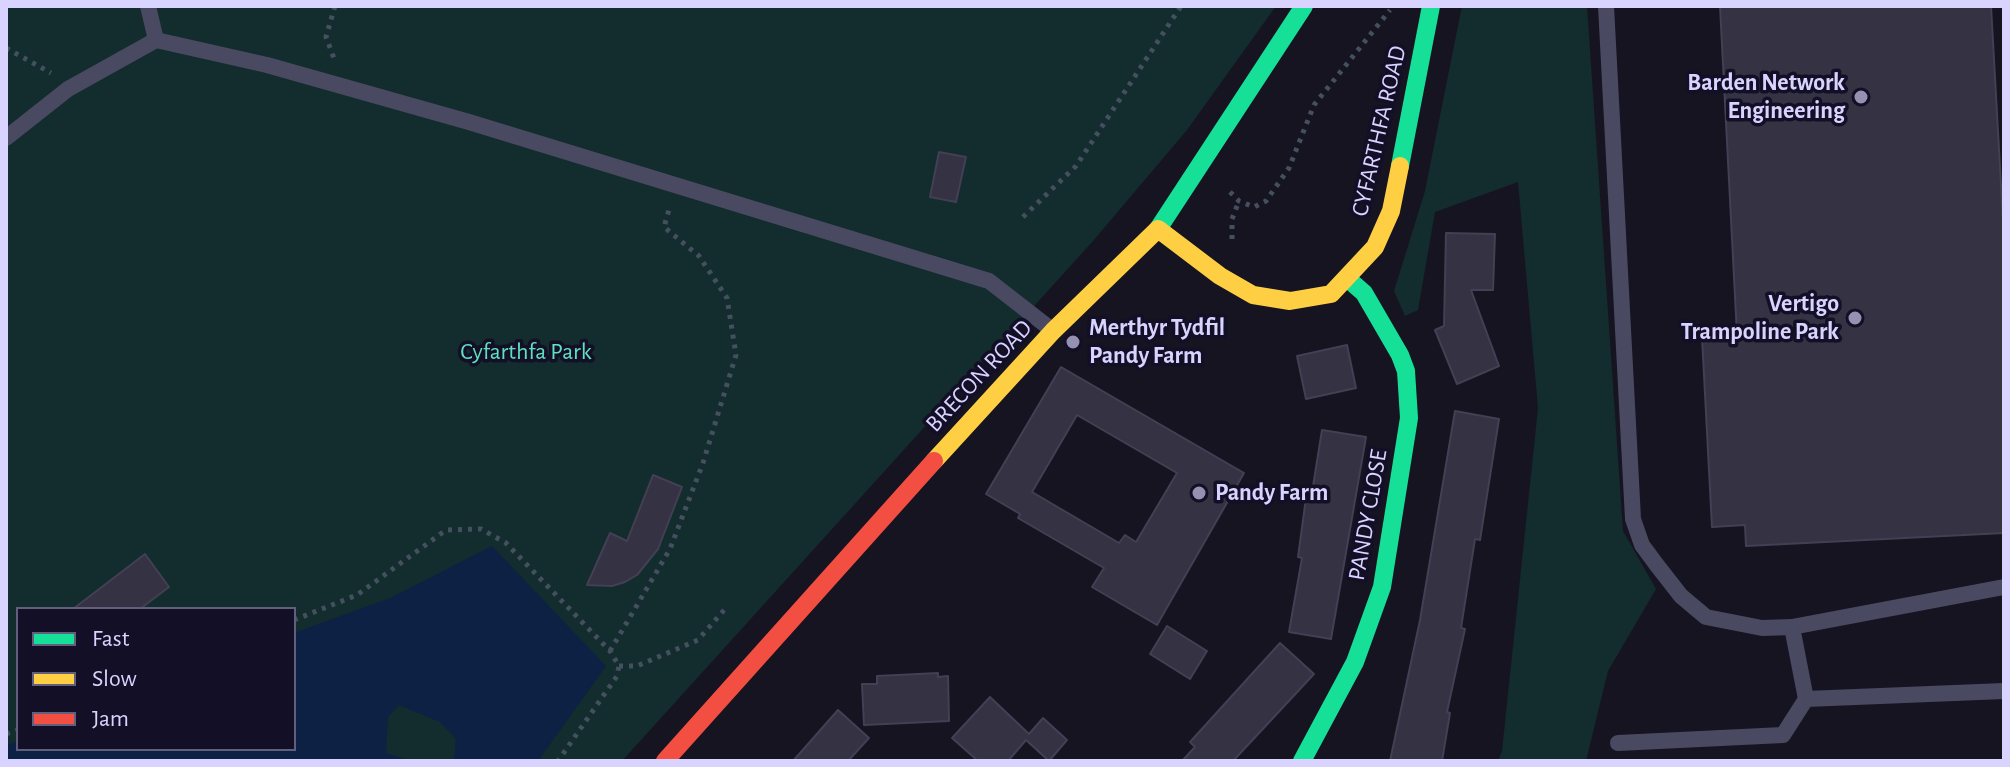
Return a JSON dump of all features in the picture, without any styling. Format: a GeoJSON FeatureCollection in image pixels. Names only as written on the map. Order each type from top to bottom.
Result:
{"type":"FeatureCollection","features":[{"type":"Feature","properties":{"kind":"main road","name":"BRECON ROAD"},"geometry":{"type":"LineString","coordinates":[[665,761],[785,623],[1053,331],[1158,229],[1304,6]]}},
{"type":"Feature","properties":{"kind":"main road","name":"CYFARTHFA ROAD"},"geometry":{"type":"LineString","coordinates":[[1158,229],[1220,276],[1253,295],[1290,301],[1331,294],[1375,247],[1391,211],[1431,6]]}},
{"type":"Feature","properties":{"kind":"main road","name":"PANDY CLOSE"},"geometry":{"type":"LineString","coordinates":[[1302,761],[1355,662],[1382,587],[1409,418],[1406,371],[1400,355],[1364,293],[1348,279]]}},
{"type":"Feature","properties":{"kind":"lane"},"geometry":{"type":"LineString","coordinates":[[148,6],[156,40]]}},
{"type":"Feature","properties":{"kind":"lane"},"geometry":{"type":"LineString","coordinates":[[1606,6],[1633,519],[1642,545],[1681,596],[1706,617],[1762,628],[1792,627],[2004,587]]}},
{"type":"Feature","properties":{"kind":"lane"},"geometry":{"type":"LineString","coordinates":[[6,138],[68,89],[156,40],[267,65],[469,122],[989,281],[1053,331]]}},
{"type":"Feature","properties":{"kind":"lane"},"geometry":{"type":"LineString","coordinates":[[1618,743],[1783,735],[1806,699],[1792,627]]}},
{"type":"Feature","properties":{"kind":"lane"},"geometry":{"type":"LineString","coordinates":[[1806,699],[2004,691]]}},
{"type":"Feature","properties":{"kind":"path"},"geometry":{"type":"LineString","coordinates":[[332,85],[334,51],[326,37],[335,6]]}},
{"type":"Feature","properties":{"kind":"path"},"geometry":{"type":"LineString","coordinates":[[1023,217],[1076,166],[1181,6]]}},
{"type":"Feature","properties":{"kind":"path"},"geometry":{"type":"LineString","coordinates":[[1236,183],[1229,195],[1239,201],[1254,207],[1266,201],[1289,168],[1314,105],[1393,6]]}},
{"type":"Feature","properties":{"kind":"path"},"geometry":{"type":"LineString","coordinates":[[6,48],[57,77],[68,89]]}},
{"type":"Feature","properties":{"kind":"path"},"geometry":{"type":"LineString","coordinates":[[610,651],[670,549],[703,463],[736,355],[727,298],[699,256],[664,227],[677,188]]}},
{"type":"Feature","properties":{"kind":"path"},"geometry":{"type":"LineString","coordinates":[[296,619],[357,595],[446,530],[481,529],[506,543],[610,651],[619,666],[617,676],[558,761]]}},
{"type":"Feature","properties":{"kind":"path"},"geometry":{"type":"LineString","coordinates":[[619,666],[637,666],[698,640],[725,609]]}},
{"type":"Feature","properties":{"kind":"green space","name":"Cyfarthfa Park"},"geometry":{"type":"Polygon","coordinates":[[[6,6],[1276,6],[1187,130],[1093,241],[622,761],[6,761],[6,6]]]}},
{"type":"Feature","properties":{"kind":"green space"},"geometry":{"type":"Polygon","coordinates":[[[1462,6],[1587,6],[1623,531],[1656,589],[1608,671],[1586,761],[1498,761],[1502,751],[1538,408],[1518,182],[1435,212],[1418,310],[1405,316],[1394,291],[1425,191],[1462,6]]]}},
{"type":"Feature","properties":{"kind":"water"},"geometry":{"type":"Polygon","coordinates":[[[492,546],[606,666],[538,761],[445,761],[454,760],[456,739],[440,722],[399,705],[388,717],[386,753],[411,761],[6,761],[6,746],[16,742],[16,751],[296,751],[296,632],[390,598],[492,546]]]}},
{"type":"Feature","properties":{"kind":"building"},"geometry":{"type":"Polygon","coordinates":[[[1720,6],[1991,6],[2004,239],[2004,533],[1746,546],[1745,525],[1712,527],[1702,337],[1737,335],[1720,6]]]}},
{"type":"Feature","properties":{"kind":"building"},"geometry":{"type":"Polygon","coordinates":[[[939,152],[966,157],[956,202],[930,197],[939,152]]]}},
{"type":"Feature","properties":{"kind":"building"},"geometry":{"type":"Polygon","coordinates":[[[1446,233],[1495,234],[1493,290],[1471,290],[1499,366],[1457,384],[1435,330],[1444,326],[1446,233]]]}},
{"type":"Feature","properties":{"kind":"building"},"geometry":{"type":"Polygon","coordinates":[[[1347,345],[1356,388],[1306,399],[1297,356],[1347,345]]]}},
{"type":"Feature","properties":{"kind":"building","name":"Pandy Farm"},"geometry":{"type":"Polygon","coordinates":[[[1061,367],[1244,473],[1157,625],[1092,587],[1104,568],[1018,518],[1020,514],[986,494],[1061,367]],[[1077,415],[1032,492],[1119,543],[1125,535],[1136,542],[1177,473],[1077,415]]]}},
{"type":"Feature","properties":{"kind":"building"},"geometry":{"type":"Polygon","coordinates":[[[1455,411],[1499,419],[1480,540],[1475,539],[1461,628],[1465,629],[1447,712],[1450,713],[1442,761],[1390,761],[1420,620],[1455,411]]]}},
{"type":"Feature","properties":{"kind":"building"},"geometry":{"type":"Polygon","coordinates":[[[1322,430],[1366,437],[1331,639],[1289,632],[1302,558],[1298,557],[1306,498],[1311,499],[1322,430]]]}},
{"type":"Feature","properties":{"kind":"building"},"geometry":{"type":"Polygon","coordinates":[[[653,475],[682,487],[658,549],[637,575],[625,582],[612,586],[587,585],[610,533],[627,541],[653,475]]]}},
{"type":"Feature","properties":{"kind":"building"},"geometry":{"type":"Polygon","coordinates":[[[145,554],[169,587],[143,607],[76,607],[145,554]]]}},
{"type":"Feature","properties":{"kind":"building"},"geometry":{"type":"Polygon","coordinates":[[[1167,626],[1207,651],[1190,679],[1150,654],[1167,626]]]}},
{"type":"Feature","properties":{"kind":"building"},"geometry":{"type":"Polygon","coordinates":[[[1280,643],[1314,674],[1233,761],[1182,761],[1195,747],[1190,742],[1280,643]]]}},
{"type":"Feature","properties":{"kind":"building"},"geometry":{"type":"Polygon","coordinates":[[[938,673],[938,677],[948,676],[949,721],[864,725],[862,684],[877,684],[877,676],[938,673]]]}},
{"type":"Feature","properties":{"kind":"building"},"geometry":{"type":"Polygon","coordinates":[[[990,697],[1029,734],[1043,718],[1067,740],[1049,761],[1026,740],[1008,761],[978,761],[952,738],[990,697]]]}},
{"type":"Feature","properties":{"kind":"building"},"geometry":{"type":"Polygon","coordinates":[[[838,710],[869,738],[848,761],[793,761],[838,710]]]}},
{"type":"Feature","properties":{"kind":"traffic: fast"},"geometry":{"type":"LineString","coordinates":[[1158,229],[1304,6]]}},
{"type":"Feature","properties":{"kind":"traffic: fast"},"geometry":{"type":"LineString","coordinates":[[1400,166],[1431,6]]}},
{"type":"Feature","properties":{"kind":"traffic: fast"},"geometry":{"type":"LineString","coordinates":[[1302,761],[1355,662],[1382,587],[1409,418],[1406,371],[1400,355],[1364,293],[1348,279]]}},
{"type":"Feature","properties":{"kind":"traffic: slow"},"geometry":{"type":"LineString","coordinates":[[934,461],[1053,331],[1158,229],[1220,276],[1253,295],[1290,301],[1331,294],[1375,247],[1391,211],[1400,166]]}},
{"type":"Feature","properties":{"kind":"traffic: jam"},"geometry":{"type":"LineString","coordinates":[[665,761],[934,461]]}},
{"type":"Feature","properties":{"kind":"place","name":"Barden Network Engineering"},"geometry":{"type":"Point","coordinates":[1861,97]}},
{"type":"Feature","properties":{"kind":"place","name":"Vertigo Trampoline Park"},"geometry":{"type":"Point","coordinates":[1855,318]}},
{"type":"Feature","properties":{"kind":"place","name":"Merthyr Tydfil Pandy Farm"},"geometry":{"type":"Point","coordinates":[1073,342]}},
{"type":"Feature","properties":{"kind":"place","name":"Pandy Farm"},"geometry":{"type":"Point","coordinates":[1199,493]}}]}
